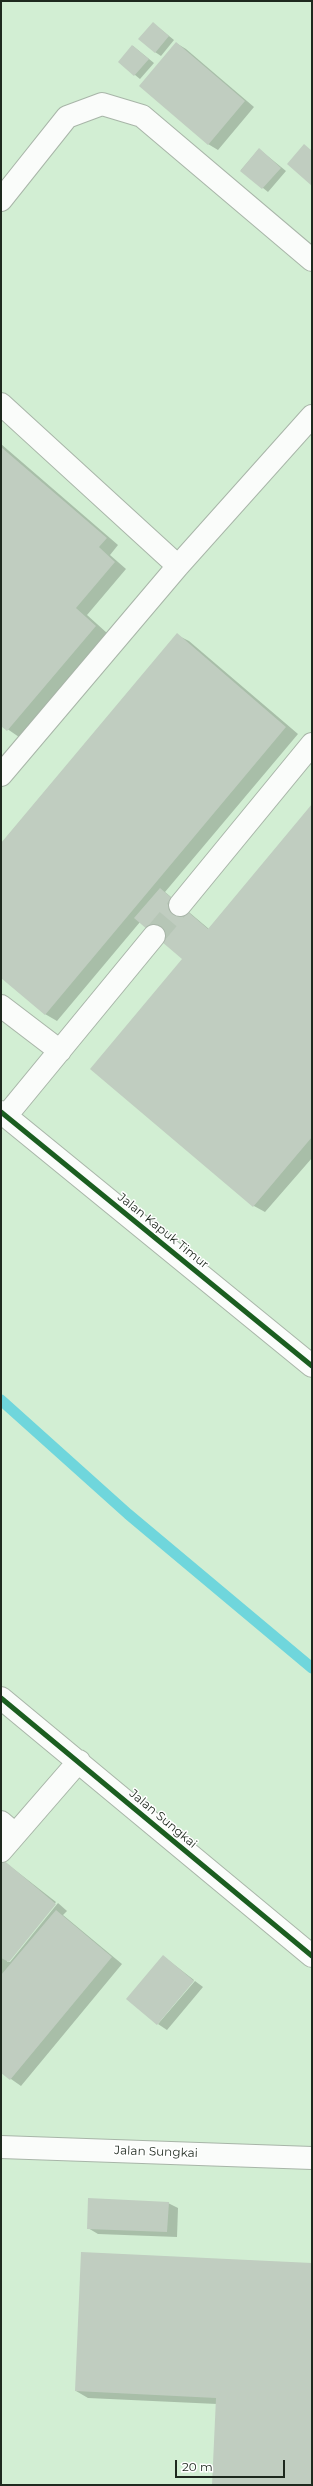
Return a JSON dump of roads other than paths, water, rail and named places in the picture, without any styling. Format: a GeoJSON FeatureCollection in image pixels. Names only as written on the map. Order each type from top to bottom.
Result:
{"type":"FeatureCollection","features":[{"type":"Feature","properties":{"kind":"street"},"geometry":{"type":"LineString","coordinates":[[1,200],[67,117],[102,104],[142,116],[312,260]]}},
{"type":"Feature","properties":{"kind":"street"},"geometry":{"type":"LineString","coordinates":[[1,404],[178,566]]}},
{"type":"Feature","properties":{"kind":"street"},"geometry":{"type":"LineString","coordinates":[[1,775],[178,566],[312,416]]}},
{"type":"Feature","properties":{"kind":"street"},"geometry":{"type":"LineString","coordinates":[[180,905],[312,744]]}},
{"type":"Feature","properties":{"kind":"street"},"geometry":{"type":"LineString","coordinates":[[4,1114],[60,1051],[154,936]]}},
{"type":"Feature","properties":{"kind":"street"},"geometry":{"type":"LineString","coordinates":[[1,1006],[60,1051]]}},
{"type":"Feature","properties":{"kind":"street","name":"Jalan Kapuk Timur"},"geometry":{"type":"LineString","coordinates":[[4,1114],[308,1355]]}},
{"type":"Feature","properties":{"kind":"street","name":"Jalan Sungkai"},"geometry":{"type":"LineString","coordinates":[[1,1698],[312,1956]]}},
{"type":"Feature","properties":{"kind":"street"},"geometry":{"type":"LineString","coordinates":[[1,1851],[8,1828],[79,1762]]}},
{"type":"Feature","properties":{"kind":"street","name":"Jalan Sungkai"},"geometry":{"type":"LineString","coordinates":[[1,2146],[312,2158]]}},
{"type":"Feature","properties":{"kind":"waterway"},"geometry":{"type":"LineString","coordinates":[[1,1400],[128,1514],[312,1668]]}},
{"type":"Feature","properties":{"kind":"tunnel"},"geometry":{"type":"LineString","coordinates":[[154,936],[180,905]]}}]}
